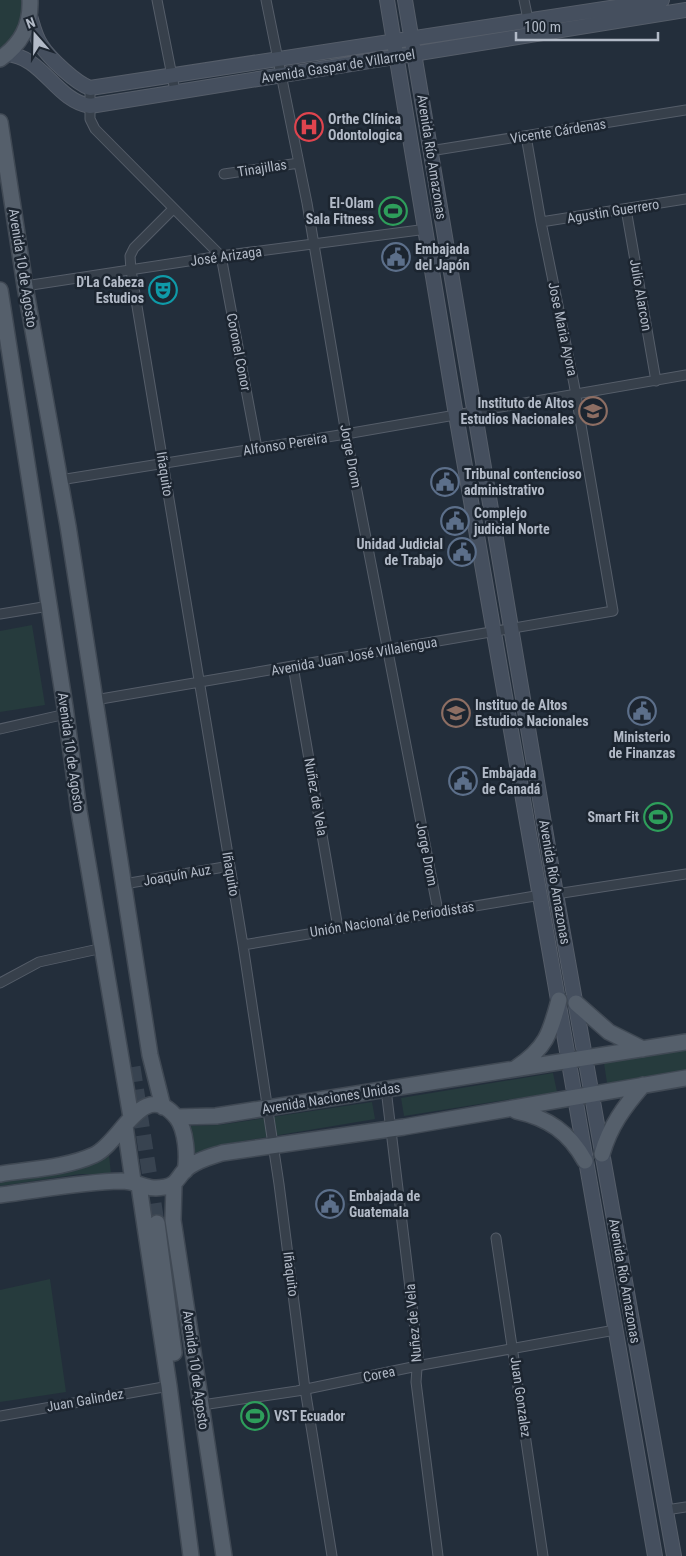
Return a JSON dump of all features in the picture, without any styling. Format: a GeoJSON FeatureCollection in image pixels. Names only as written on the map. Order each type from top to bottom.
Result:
{"type":"FeatureCollection","features":[{"type":"Feature","properties":{"kind":"main road"},"geometry":{"type":"LineString","coordinates":[[30,0],[30,16],[36,36],[45,51],[82,85],[90,88]]}},
{"type":"Feature","properties":{"kind":"main road","name":"Avenida Río Amazonas"},"geometry":{"type":"LineString","coordinates":[[387,0],[427,229],[456,415],[541,895],[574,1097],[654,1556]]}},
{"type":"Feature","properties":{"kind":"main road","name":"Avenida Río Amazonas"},"geometry":{"type":"LineString","coordinates":[[405,0],[556,894],[674,1556]]}},
{"type":"Feature","properties":{"kind":"main road","name":"Avenida Gaspar de Villarroel"},"geometry":{"type":"LineString","coordinates":[[90,106],[174,84],[278,61],[412,38],[645,1],[662,0]]}},
{"type":"Feature","properties":{"kind":"main road","name":"Avenida Gaspar de Villarroel"},"geometry":{"type":"LineString","coordinates":[[90,88],[174,84],[282,75],[686,10]]}},
{"type":"Feature","properties":{"kind":"main road"},"geometry":{"type":"LineString","coordinates":[[3,57],[21,38],[30,16]]}},
{"type":"Feature","properties":{"kind":"main road"},"geometry":{"type":"LineString","coordinates":[[3,57],[25,59],[72,100],[90,106]]}},
{"type":"Feature","properties":{"kind":"main road","name":"Avenida 10 de Agosto"},"geometry":{"type":"LineString","coordinates":[[0,122],[25,286],[60,480],[150,1055],[163,1107]]}},
{"type":"Feature","properties":{"kind":"main road","name":"Avenida 10 de Agosto"},"geometry":{"type":"LineString","coordinates":[[0,190],[31,361],[44,385]]}},
{"type":"Feature","properties":{"kind":"main road","name":"Avenida 10 de Agosto"},"geometry":{"type":"LineString","coordinates":[[0,290],[66,714],[79,811],[103,948],[136,1183],[169,1386],[191,1556]]}},
{"type":"Feature","properties":{"kind":"main road","name":"Avenida 10 de Agosto"},"geometry":{"type":"LineString","coordinates":[[0,329],[4,358],[15,386]]}},
{"type":"Feature","properties":{"kind":"main road"},"geometry":{"type":"LineString","coordinates":[[79,811],[92,832],[138,1067],[106,827],[111,798]]}},
{"type":"Feature","properties":{"kind":"main road"},"geometry":{"type":"LineString","coordinates":[[511,1071],[532,1057],[545,1042],[559,1000]]}},
{"type":"Feature","properties":{"kind":"main road"},"geometry":{"type":"LineString","coordinates":[[576,1003],[609,1032],[644,1049]]}},
{"type":"Feature","properties":{"kind":"main road","name":"Avenida Naciones Unidas"},"geometry":{"type":"LineString","coordinates":[[176,1117],[216,1116],[686,1042]]}},
{"type":"Feature","properties":{"kind":"main road"},"geometry":{"type":"LineString","coordinates":[[0,1195],[99,1181],[136,1183],[148,1189],[174,1184],[185,1171],[204,1159],[222,1153],[391,1129],[686,1078]]}},
{"type":"Feature","properties":{"kind":"main road"},"geometry":{"type":"LineString","coordinates":[[602,1154],[607,1136],[615,1120],[643,1085]]}},
{"type":"Feature","properties":{"kind":"main road"},"geometry":{"type":"LineString","coordinates":[[0,1174],[70,1164],[93,1156],[109,1146],[142,1107],[151,1105],[163,1107],[176,1117],[182,1127],[185,1171]]}},
{"type":"Feature","properties":{"kind":"main road"},"geometry":{"type":"LineString","coordinates":[[509,1109],[531,1114],[553,1124],[574,1142],[585,1161]]}},
{"type":"Feature","properties":{"kind":"main road","name":"Avenida 10 de Agosto"},"geometry":{"type":"LineString","coordinates":[[174,1184],[173,1220],[202,1405],[212,1487],[224,1556]]}},
{"type":"Feature","properties":{"kind":"main road"},"geometry":{"type":"LineString","coordinates":[[183,1493],[180,1393],[160,1223],[189,1390],[212,1487]]}},
{"type":"Feature","properties":{"kind":"street"},"geometry":{"type":"LineString","coordinates":[[157,0],[174,84]]}},
{"type":"Feature","properties":{"kind":"street","name":"Jorge Drom"},"geometry":{"type":"LineString","coordinates":[[266,0],[299,163],[346,434],[438,911]]}},
{"type":"Feature","properties":{"kind":"street"},"geometry":{"type":"LineString","coordinates":[[524,0],[531,36]]}},
{"type":"Feature","properties":{"kind":"street"},"geometry":{"type":"LineString","coordinates":[[90,88],[90,119],[95,130],[222,256]]}},
{"type":"Feature","properties":{"kind":"street","name":"Vicente Cárdenas"},"geometry":{"type":"LineString","coordinates":[[430,151],[686,110]]}},
{"type":"Feature","properties":{"kind":"street","name":"Jose Maria Ayora"},"geometry":{"type":"LineString","coordinates":[[526,136],[541,222],[576,394],[613,611]]}},
{"type":"Feature","properties":{"kind":"street","name":"Tinajillas"},"geometry":{"type":"LineString","coordinates":[[224,174],[299,163]]}},
{"type":"Feature","properties":{"kind":"street","name":"Agustin Guerrero"},"geometry":{"type":"LineString","coordinates":[[541,222],[686,199]]}},
{"type":"Feature","properties":{"kind":"street","name":"Iñaquito"},"geometry":{"type":"LineString","coordinates":[[173,209],[134,248],[130,256],[131,270],[243,945],[274,1146],[305,1389],[332,1556]]}},
{"type":"Feature","properties":{"kind":"street","name":"Julio Alarcon"},"geometry":{"type":"LineString","coordinates":[[626,209],[656,381]]}},
{"type":"Feature","properties":{"kind":"street","name":"José Arizaga"},"geometry":{"type":"LineString","coordinates":[[25,286],[222,256],[427,229]]}},
{"type":"Feature","properties":{"kind":"street","name":"Coronel Conor"},"geometry":{"type":"LineString","coordinates":[[222,256],[257,448]]}},
{"type":"Feature","properties":{"kind":"street","name":"Alfonso Pereira"},"geometry":{"type":"LineString","coordinates":[[60,480],[346,434],[686,375]]}},
{"type":"Feature","properties":{"kind":"street"},"geometry":{"type":"LineString","coordinates":[[0,614],[49,606]]}},
{"type":"Feature","properties":{"kind":"street","name":"Avenida Juan José Villalengua"},"geometry":{"type":"LineString","coordinates":[[95,700],[613,611]]}},
{"type":"Feature","properties":{"kind":"street","name":"Nuñez de Vela"},"geometry":{"type":"LineString","coordinates":[[293,666],[338,928]]}},
{"type":"Feature","properties":{"kind":"street"},"geometry":{"type":"LineString","coordinates":[[0,729],[66,714]]}},
{"type":"Feature","properties":{"kind":"street","name":"Joaquín Auz"},"geometry":{"type":"LineString","coordinates":[[124,884],[230,866]]}},
{"type":"Feature","properties":{"kind":"street"},"geometry":{"type":"LineString","coordinates":[[556,894],[686,874]]}},
{"type":"Feature","properties":{"kind":"street","name":"Unión Nacional de Periodistas"},"geometry":{"type":"LineString","coordinates":[[243,945],[541,895]]}},
{"type":"Feature","properties":{"kind":"street"},"geometry":{"type":"LineString","coordinates":[[0,983],[39,962],[103,948]]}},
{"type":"Feature","properties":{"kind":"street","name":"Nuñez de Vela"},"geometry":{"type":"LineString","coordinates":[[386,1089],[418,1355],[416,1382],[438,1556]]}},
{"type":"Feature","properties":{"kind":"street","name":"Juan Gonzalez"},"geometry":{"type":"LineString","coordinates":[[496,1238],[514,1348],[543,1556]]}},
{"type":"Feature","properties":{"kind":"street","name":"Corea"},"geometry":{"type":"LineString","coordinates":[[202,1405],[305,1389],[417,1366],[615,1330]]}},
{"type":"Feature","properties":{"kind":"street","name":"Juan Galindez"},"geometry":{"type":"LineString","coordinates":[[0,1416],[169,1386]]}},
{"type":"Feature","properties":{"kind":"street"},"geometry":{"type":"LineString","coordinates":[[666,1510],[686,1507]]}},
{"type":"Feature","properties":{"kind":"green space"},"geometry":{"type":"Polygon","coordinates":[[[0,0],[24,0],[22,15],[15,33],[0,48],[0,0]]]}},
{"type":"Feature","properties":{"kind":"green space"},"geometry":{"type":"Polygon","coordinates":[[[32,625],[45,705],[0,712],[0,631],[32,625]]]}},
{"type":"Feature","properties":{"kind":"green space"},"geometry":{"type":"Polygon","coordinates":[[[686,1049],[686,1071],[607,1083],[604,1063],[686,1049]]]}},
{"type":"Feature","properties":{"kind":"green space"},"geometry":{"type":"Polygon","coordinates":[[[553,1073],[557,1092],[404,1116],[401,1098],[553,1073]]]}},
{"type":"Feature","properties":{"kind":"green space"},"geometry":{"type":"Polygon","coordinates":[[[372,1102],[375,1119],[225,1144],[195,1155],[188,1126],[219,1125],[372,1102]]]}},
{"type":"Feature","properties":{"kind":"green space"},"geometry":{"type":"Polygon","coordinates":[[[109,1155],[111,1174],[80,1174],[0,1186],[0,1179],[87,1165],[109,1155]]]}},
{"type":"Feature","properties":{"kind":"green space"},"geometry":{"type":"Polygon","coordinates":[[[50,1279],[66,1392],[0,1402],[0,1290],[50,1279]]]}},
{"type":"Feature","properties":{"kind":"tunnel"},"geometry":{"type":"LineString","coordinates":[[133,1067],[157,1223]]}},
{"type":"Feature","properties":{"kind":"place","name":"Orthe Clínica Odontologica"},"geometry":{"type":"Point","coordinates":[309,127]}},
{"type":"Feature","properties":{"kind":"place","name":"El-Olam Sala Fitness"},"geometry":{"type":"Point","coordinates":[393,211]}},
{"type":"Feature","properties":{"kind":"place","name":"Embajada del Japón"},"geometry":{"type":"Point","coordinates":[396,257]}},
{"type":"Feature","properties":{"kind":"place","name":"D'La Cabeza Estudios"},"geometry":{"type":"Point","coordinates":[163,290]}},
{"type":"Feature","properties":{"kind":"place","name":"Instituto de Altos Estudios Nacionales"},"geometry":{"type":"Point","coordinates":[593,411]}},
{"type":"Feature","properties":{"kind":"place","name":"Tribunal contencioso administrativo"},"geometry":{"type":"Point","coordinates":[445,482]}},
{"type":"Feature","properties":{"kind":"place","name":"Complejo judicial Norte"},"geometry":{"type":"Point","coordinates":[455,521]}},
{"type":"Feature","properties":{"kind":"place","name":"Unidad Judicial de Trabajo"},"geometry":{"type":"Point","coordinates":[462,552]}},
{"type":"Feature","properties":{"kind":"place","name":"Ministerio de Finanzas"},"geometry":{"type":"Point","coordinates":[642,711]}},
{"type":"Feature","properties":{"kind":"place","name":"Instituo de Altos Estudios Nacionales"},"geometry":{"type":"Point","coordinates":[456,713]}},
{"type":"Feature","properties":{"kind":"place","name":"Embajada de Canadá"},"geometry":{"type":"Point","coordinates":[463,781]}},
{"type":"Feature","properties":{"kind":"place","name":"Smart Fit"},"geometry":{"type":"Point","coordinates":[658,817]}},
{"type":"Feature","properties":{"kind":"place","name":"Embajada de Guatemala"},"geometry":{"type":"Point","coordinates":[330,1204]}},
{"type":"Feature","properties":{"kind":"place","name":"VST Ecuador"},"geometry":{"type":"Point","coordinates":[255,1416]}}]}
